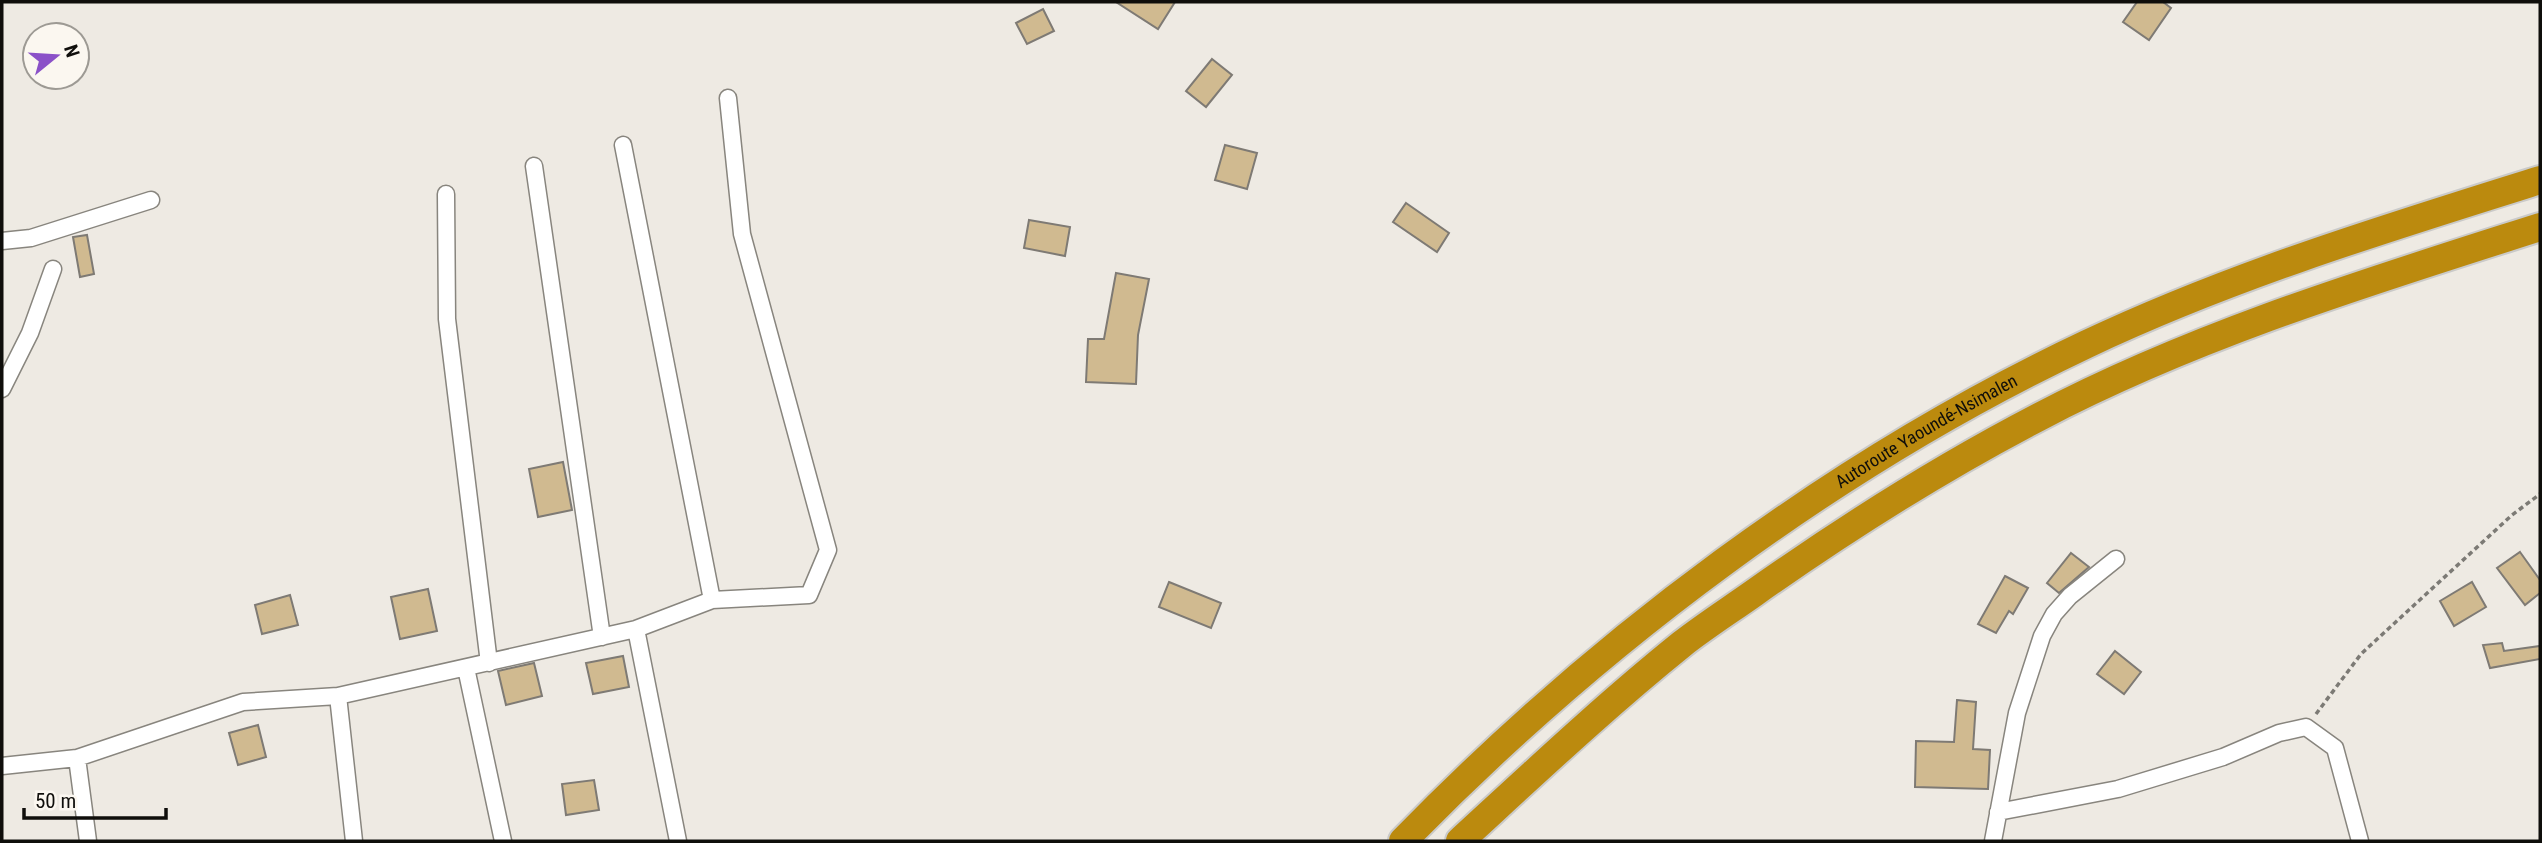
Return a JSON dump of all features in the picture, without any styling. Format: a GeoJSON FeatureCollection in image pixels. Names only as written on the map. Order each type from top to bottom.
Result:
{"type":"FeatureCollection","features":[{"type":"Feature","properties":{"kind":"highway","name":"Autoroute Yaoundé-Nsimalen"},"geometry":{"type":"LineString","coordinates":[[1403,841],[1522,727],[1627,635],[1740,550],[1841,483],[1950,416],[2087,344],[2218,288],[2343,242],[2540,180]]}},
{"type":"Feature","properties":{"kind":"highway"},"geometry":{"type":"LineString","coordinates":[[1460,841],[1573,736],[1684,643],[1915,484],[2041,415],[2180,351],[2297,308],[2540,227]]}},
{"type":"Feature","properties":{"kind":"street"},"geometry":{"type":"LineString","coordinates":[[2,766],[77,758],[243,702],[338,695],[602,637],[636,629],[712,600],[809,595],[828,550],[742,234],[727,98]]}},
{"type":"Feature","properties":{"kind":"street"},"geometry":{"type":"LineString","coordinates":[[623,145],[712,600]]}},
{"type":"Feature","properties":{"kind":"street"},"geometry":{"type":"LineString","coordinates":[[534,166],[602,637]]}},
{"type":"Feature","properties":{"kind":"street"},"geometry":{"type":"LineString","coordinates":[[446,194],[447,319],[489,663]]}},
{"type":"Feature","properties":{"kind":"street"},"geometry":{"type":"LineString","coordinates":[[2,242],[31,238],[151,200]]}},
{"type":"Feature","properties":{"kind":"street"},"geometry":{"type":"LineString","coordinates":[[2,389],[30,333],[53,269]]}},
{"type":"Feature","properties":{"kind":"street"},"geometry":{"type":"LineString","coordinates":[[1993,841],[2017,713],[2042,636],[2054,614],[2070,596],[2116,559]]}},
{"type":"Feature","properties":{"kind":"street"},"geometry":{"type":"LineString","coordinates":[[636,629],[678,841]]}},
{"type":"Feature","properties":{"kind":"street"},"geometry":{"type":"LineString","coordinates":[[466,668],[503,841]]}},
{"type":"Feature","properties":{"kind":"street"},"geometry":{"type":"LineString","coordinates":[[338,695],[354,841]]}},
{"type":"Feature","properties":{"kind":"street"},"geometry":{"type":"LineString","coordinates":[[1998,812],[2118,789],[2223,757],[2280,733],[2306,727],[2335,748],[2360,841]]}},
{"type":"Feature","properties":{"kind":"street"},"geometry":{"type":"LineString","coordinates":[[77,758],[88,841]]}},
{"type":"Feature","properties":{"kind":"path"},"geometry":{"type":"LineString","coordinates":[[2306,727],[2361,654],[2512,515],[2540,494]]}},
{"type":"Feature","properties":{"kind":"building"},"geometry":{"type":"Polygon","coordinates":[[[1116,2],[1175,2],[1158,29],[1116,2]]]}},
{"type":"Feature","properties":{"kind":"building"},"geometry":{"type":"Polygon","coordinates":[[[2137,2],[2163,2],[2171,8],[2149,40],[2123,22],[2137,2]]]}},
{"type":"Feature","properties":{"kind":"building"},"geometry":{"type":"Polygon","coordinates":[[[1043,9],[1054,31],[1027,44],[1016,23],[1043,9]]]}},
{"type":"Feature","properties":{"kind":"building"},"geometry":{"type":"Polygon","coordinates":[[[1212,59],[1232,75],[1206,107],[1186,91],[1212,59]]]}},
{"type":"Feature","properties":{"kind":"building"},"geometry":{"type":"Polygon","coordinates":[[[1225,145],[1257,153],[1247,189],[1215,180],[1225,145]]]}},
{"type":"Feature","properties":{"kind":"building"},"geometry":{"type":"Polygon","coordinates":[[[1406,203],[1449,233],[1437,252],[1393,222],[1406,203]]]}},
{"type":"Feature","properties":{"kind":"building"},"geometry":{"type":"Polygon","coordinates":[[[1029,220],[1070,227],[1065,256],[1024,248],[1029,220]]]}},
{"type":"Feature","properties":{"kind":"building"},"geometry":{"type":"Polygon","coordinates":[[[87,235],[94,274],[80,277],[73,237],[87,235]]]}},
{"type":"Feature","properties":{"kind":"building"},"geometry":{"type":"Polygon","coordinates":[[[1116,273],[1149,279],[1138,335],[1136,384],[1086,382],[1088,339],[1104,339],[1116,273]]]}},
{"type":"Feature","properties":{"kind":"building"},"geometry":{"type":"Polygon","coordinates":[[[563,462],[572,510],[538,517],[529,469],[563,462]]]}},
{"type":"Feature","properties":{"kind":"building"},"geometry":{"type":"Polygon","coordinates":[[[2520,552],[2540,580],[2540,593],[2525,605],[2497,568],[2520,552]]]}},
{"type":"Feature","properties":{"kind":"building"},"geometry":{"type":"Polygon","coordinates":[[[2071,553],[2089,567],[2059,593],[2047,583],[2071,553]]]}},
{"type":"Feature","properties":{"kind":"building"},"geometry":{"type":"Polygon","coordinates":[[[2005,576],[2028,588],[2013,614],[2009,611],[1996,633],[1978,624],[2005,576]]]}},
{"type":"Feature","properties":{"kind":"building"},"geometry":{"type":"Polygon","coordinates":[[[1169,582],[1221,603],[1211,628],[1159,607],[1169,582]]]}},
{"type":"Feature","properties":{"kind":"building"},"geometry":{"type":"Polygon","coordinates":[[[2472,582],[2486,607],[2454,626],[2440,601],[2472,582]]]}},
{"type":"Feature","properties":{"kind":"building"},"geometry":{"type":"Polygon","coordinates":[[[428,589],[437,631],[400,639],[391,597],[428,589]]]}},
{"type":"Feature","properties":{"kind":"building"},"geometry":{"type":"Polygon","coordinates":[[[290,595],[298,625],[262,634],[255,605],[290,595]]]}},
{"type":"Feature","properties":{"kind":"building"},"geometry":{"type":"Polygon","coordinates":[[[2502,643],[2504,651],[2540,646],[2540,659],[2490,668],[2483,645],[2502,643]]]}},
{"type":"Feature","properties":{"kind":"building"},"geometry":{"type":"Polygon","coordinates":[[[2115,651],[2141,672],[2124,694],[2097,674],[2115,651]]]}},
{"type":"Feature","properties":{"kind":"building"},"geometry":{"type":"Polygon","coordinates":[[[623,656],[629,687],[593,694],[586,663],[623,656]]]}},
{"type":"Feature","properties":{"kind":"building"},"geometry":{"type":"Polygon","coordinates":[[[534,663],[542,696],[506,705],[498,671],[534,663]]]}},
{"type":"Feature","properties":{"kind":"building"},"geometry":{"type":"Polygon","coordinates":[[[1957,700],[1976,702],[1973,749],[1990,750],[1988,789],[1915,787],[1916,741],[1954,742],[1957,700]]]}},
{"type":"Feature","properties":{"kind":"building"},"geometry":{"type":"Polygon","coordinates":[[[258,725],[266,757],[238,765],[229,733],[258,725]]]}},
{"type":"Feature","properties":{"kind":"building"},"geometry":{"type":"Polygon","coordinates":[[[594,780],[599,810],[566,815],[562,784],[594,780]]]}}]}
